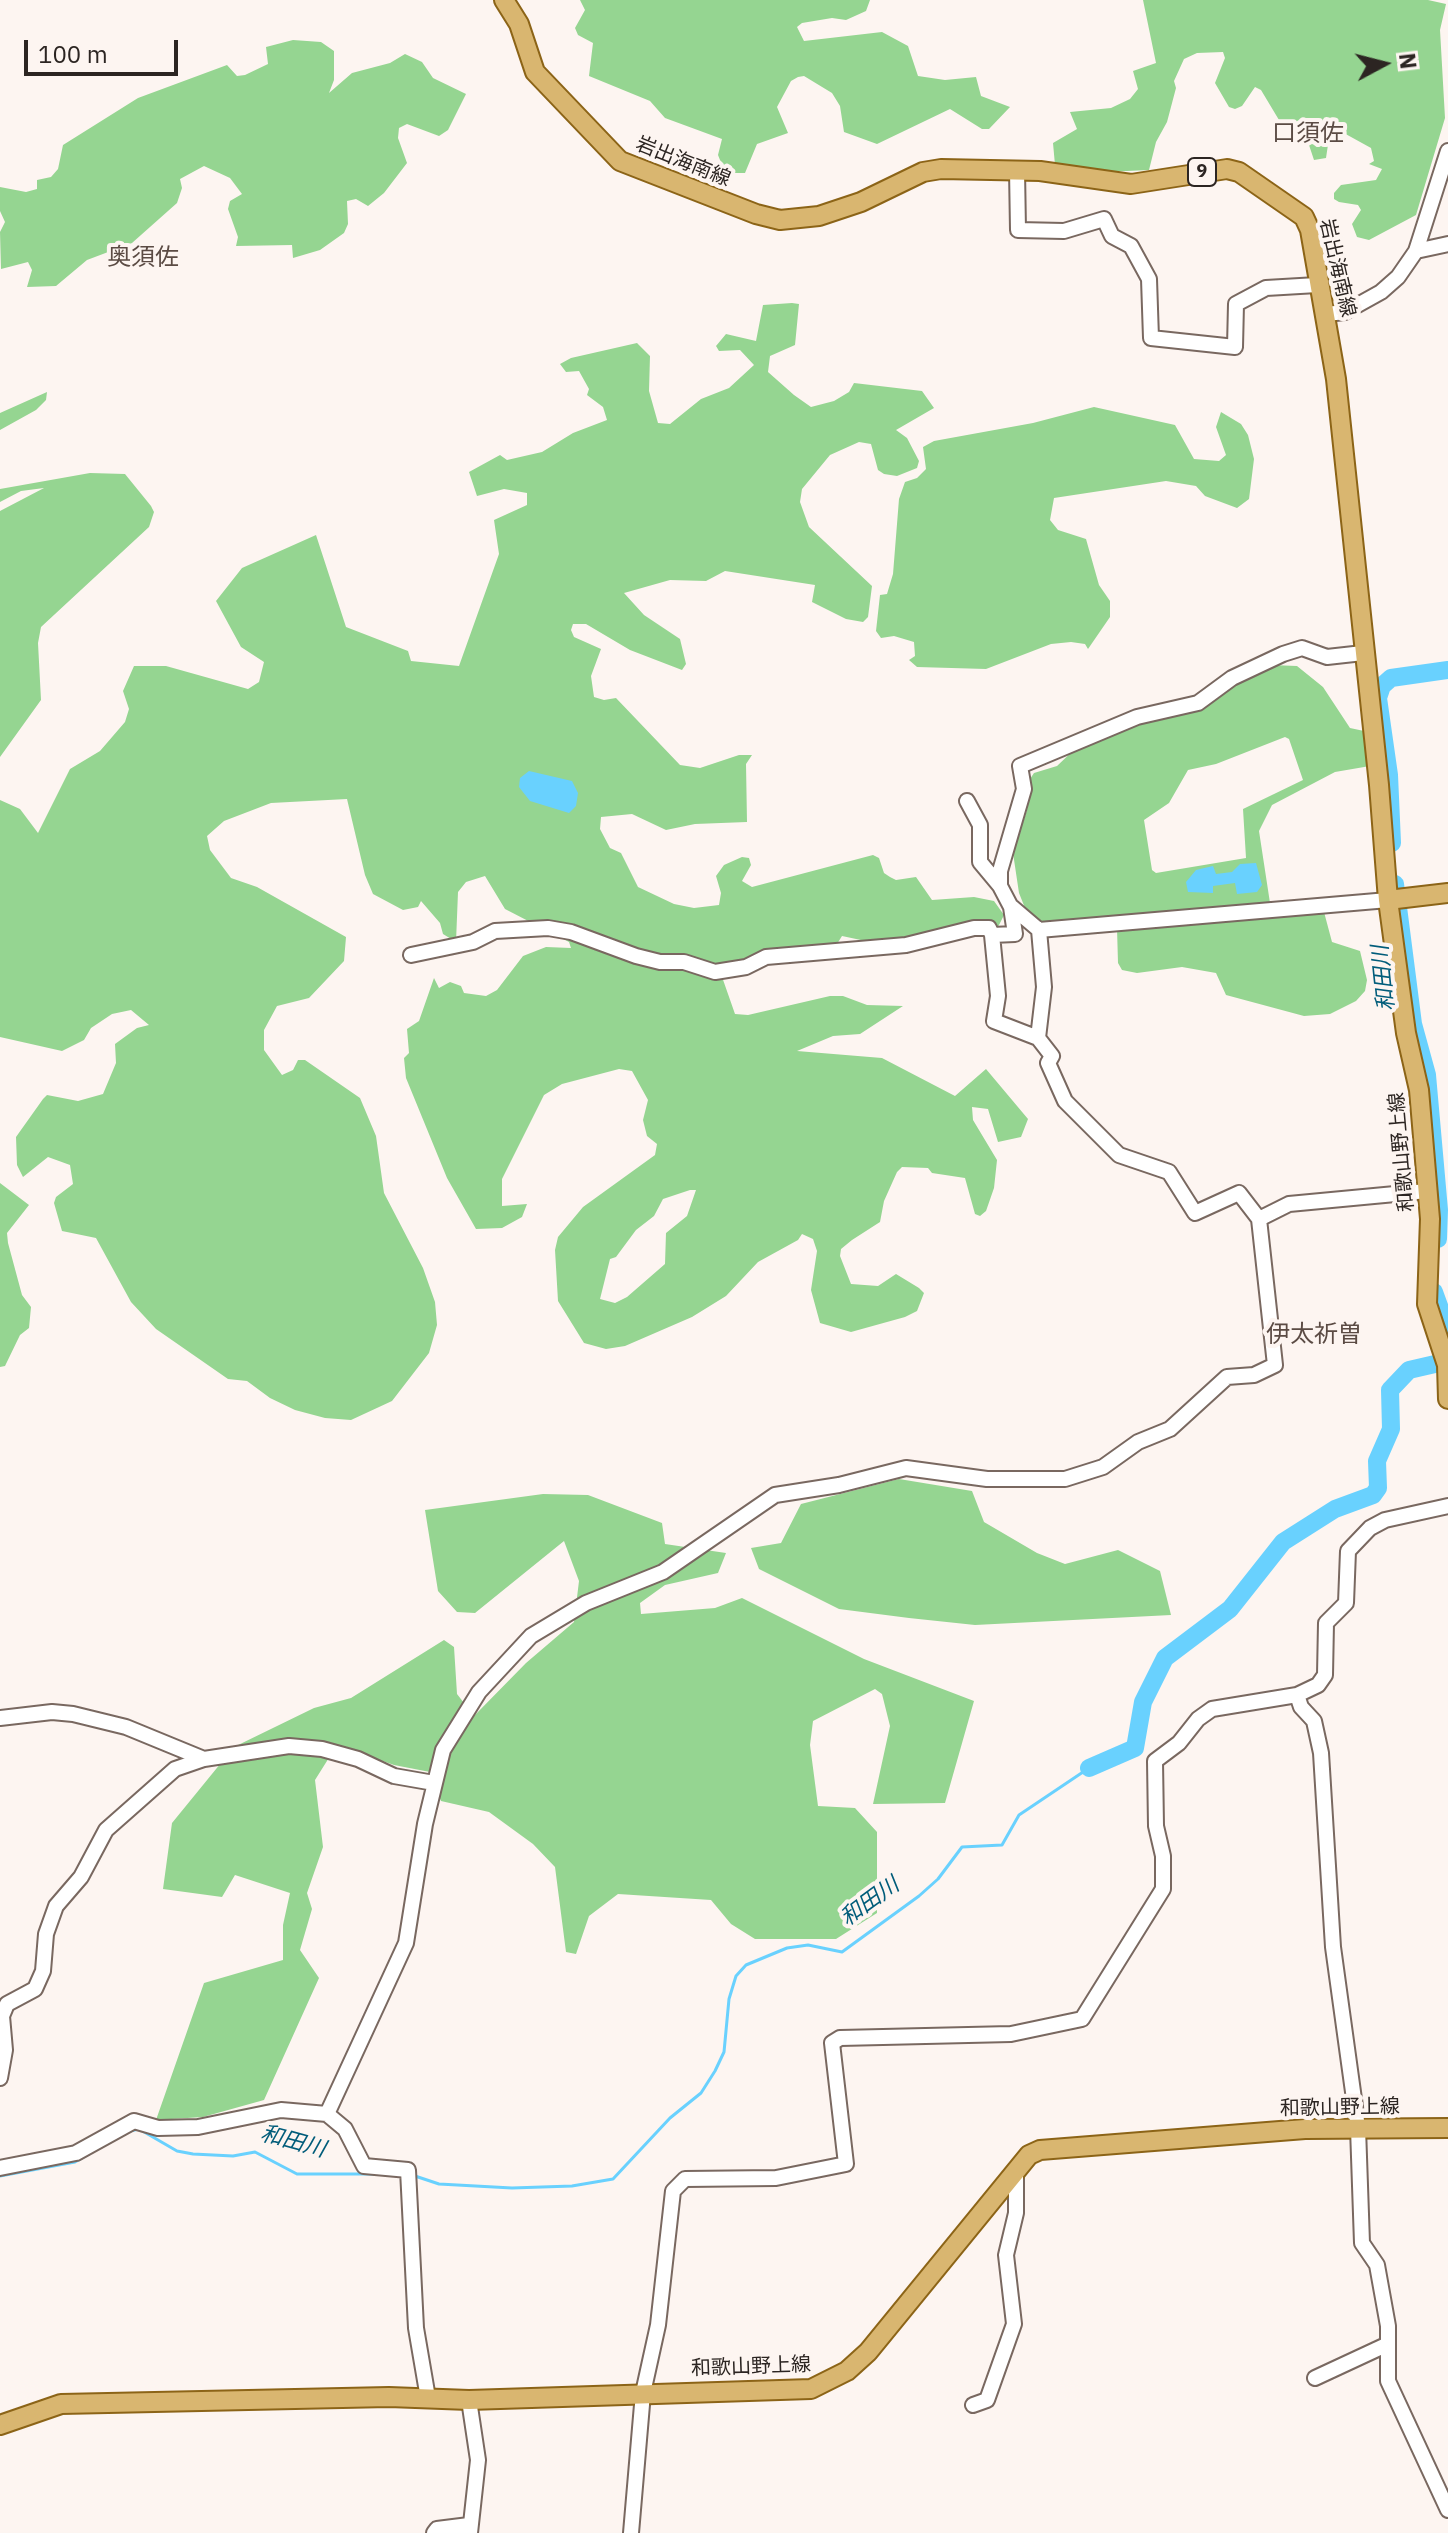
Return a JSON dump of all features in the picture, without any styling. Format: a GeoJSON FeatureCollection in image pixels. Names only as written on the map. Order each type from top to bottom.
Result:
{"type":"FeatureCollection","features":[{"type":"Feature","properties":{"kind":"main road","name":"岩出海南線"},"geometry":{"type":"LineString","coordinates":[[504,0],[519,24],[535,72],[620,161],[756,214],[780,220],[819,216],[932,170],[1017,170],[1131,184],[1219,170],[1239,172],[1304,217],[1310,230],[1317,285],[1326,314],[1363,653],[1395,899]]}},
{"type":"Feature","properties":{"kind":"main road"},"geometry":{"type":"LineString","coordinates":[[1395,899],[1448,893]]}},
{"type":"Feature","properties":{"kind":"main road","name":"和歌山野上線"},"geometry":{"type":"LineString","coordinates":[[1395,899],[1406,1033],[1419,1090],[1427,1191],[1427,1304],[1447,1362],[1448,1399]]}},
{"type":"Feature","properties":{"kind":"main road","name":"和歌山野上線"},"geometry":{"type":"LineString","coordinates":[[0,2425],[61,2404],[428,2398],[469,2400],[811,2389],[825,2386],[868,2352],[1022,2160],[1040,2150],[1305,2129],[1448,2128]]}},
{"type":"Feature","properties":{"kind":"street"},"geometry":{"type":"LineString","coordinates":[[1326,314],[1345,312],[1381,292],[1398,277],[1416,251],[1448,151]]}},
{"type":"Feature","properties":{"kind":"street"},"geometry":{"type":"LineString","coordinates":[[1017,170],[1018,230],[1064,231],[1104,219],[1112,236],[1131,246],[1149,279],[1151,338],[1235,347],[1236,304],[1266,288],[1317,285]]}},
{"type":"Feature","properties":{"kind":"street"},"geometry":{"type":"LineString","coordinates":[[1416,251],[1448,244]]}},
{"type":"Feature","properties":{"kind":"street"},"geometry":{"type":"LineString","coordinates":[[1000,886],[1000,871],[1024,789],[1020,766],[1123,722],[1198,703],[1232,678],[1283,654],[1302,648],[1327,657],[1363,653]]}},
{"type":"Feature","properties":{"kind":"street"},"geometry":{"type":"LineString","coordinates":[[967,801],[980,825],[980,862],[1000,886],[1011,907],[1015,934],[992,935]]}},
{"type":"Feature","properties":{"kind":"street"},"geometry":{"type":"LineString","coordinates":[[1011,907],[1039,930],[1395,899]]}},
{"type":"Feature","properties":{"kind":"street"},"geometry":{"type":"LineString","coordinates":[[327,2114],[406,1943],[434,1783],[443,1750],[479,1692],[531,1636],[586,1603],[663,1572],[775,1495],[839,1485],[906,1468],[987,1479],[1065,1479],[1103,1467],[1138,1442],[1170,1429],[1227,1377],[1254,1375],[1275,1365],[1259,1219],[1239,1193],[1195,1213],[1169,1172],[1119,1155],[1065,1101],[1048,1063],[1052,1056],[1038,1038],[994,1021],[998,996],[989,928],[974,928],[906,945],[766,957],[746,967],[715,972],[684,962],[660,962],[636,956],[571,932],[548,928],[495,931],[473,942],[411,955]]}},
{"type":"Feature","properties":{"kind":"street"},"geometry":{"type":"LineString","coordinates":[[1038,1038],[1044,987],[1039,930]]}},
{"type":"Feature","properties":{"kind":"street"},"geometry":{"type":"LineString","coordinates":[[1259,1219],[1289,1204],[1427,1191]]}},
{"type":"Feature","properties":{"kind":"street"},"geometry":{"type":"LineString","coordinates":[[631,2533],[643,2393],[658,2325],[673,2191],[685,2179],[776,2178],[846,2164],[832,2043],[840,2038],[1011,2034],[1082,2019],[1163,1889],[1163,1856],[1156,1826],[1155,1761],[1179,1743],[1198,1719],[1212,1709],[1297,1695],[1318,1685],[1325,1675],[1326,1623],[1346,1603],[1348,1551],[1370,1528],[1385,1520],[1448,1506]]}},
{"type":"Feature","properties":{"kind":"street"},"geometry":{"type":"LineString","coordinates":[[1297,1695],[1301,1707],[1314,1721],[1321,1753],[1333,1947],[1358,2128],[1362,2243],[1377,2265],[1388,2326],[1388,2381],[1448,2510]]}},
{"type":"Feature","properties":{"kind":"street"},"geometry":{"type":"LineString","coordinates":[[0,1718],[52,1712],[73,1714],[126,1727],[204,1759]]}},
{"type":"Feature","properties":{"kind":"street"},"geometry":{"type":"LineString","coordinates":[[0,2078],[5,2050],[2,2016],[7,2004],[35,1989],[43,1971],[46,1934],[56,1906],[81,1877],[106,1830],[175,1769],[204,1759],[289,1746],[322,1749],[358,1759],[394,1776],[434,1783]]}},
{"type":"Feature","properties":{"kind":"street"},"geometry":{"type":"LineString","coordinates":[[0,2168],[76,2153],[134,2121],[158,2128],[198,2127],[281,2110],[327,2114],[345,2129],[364,2166],[408,2170],[416,2328],[428,2398]]}},
{"type":"Feature","properties":{"kind":"street"},"geometry":{"type":"LineString","coordinates":[[973,2405],[987,2400],[1014,2324],[1006,2255],[1016,2213],[1016,2171]]}},
{"type":"Feature","properties":{"kind":"street"},"geometry":{"type":"LineString","coordinates":[[1315,2378],[1386,2345]]}},
{"type":"Feature","properties":{"kind":"street"},"geometry":{"type":"LineString","coordinates":[[434,2533],[437,2529],[470,2529],[478,2460],[469,2400]]}},
{"type":"Feature","properties":{"kind":"green space"},"geometry":{"type":"Polygon","coordinates":[[[580,0],[870,0],[866,11],[846,20],[832,18],[802,23],[797,27],[804,41],[882,32],[908,46],[918,76],[945,80],[976,77],[981,96],[1010,107],[989,129],[982,129],[950,109],[877,144],[844,132],[840,106],[832,93],[804,76],[798,77],[791,81],[777,107],[788,133],[757,144],[745,173],[730,173],[724,170],[718,155],[722,139],[665,118],[650,101],[589,76],[593,43],[578,35],[575,28],[585,10],[580,0]]]}},
{"type":"Feature","properties":{"kind":"green space"},"geometry":{"type":"Polygon","coordinates":[[[1143,0],[1428,0],[1446,4],[1440,30],[1445,118],[1416,215],[1369,240],[1357,237],[1352,224],[1361,210],[1358,205],[1334,199],[1334,193],[1341,185],[1376,180],[1382,169],[1369,164],[1374,161],[1371,148],[1342,132],[1329,138],[1326,158],[1314,160],[1308,142],[1279,120],[1261,90],[1255,87],[1242,106],[1235,109],[1229,107],[1215,83],[1225,58],[1223,52],[1197,53],[1184,59],[1174,81],[1176,88],[1167,122],[1156,142],[1149,170],[1105,172],[1055,165],[1053,143],[1077,129],[1070,112],[1111,108],[1130,99],[1138,89],[1133,71],[1156,63],[1143,0]]]}},
{"type":"Feature","properties":{"kind":"green space"},"geometry":{"type":"Polygon","coordinates":[[[293,40],[321,42],[334,51],[334,80],[329,93],[352,73],[390,63],[405,54],[422,62],[433,78],[466,94],[448,130],[439,136],[407,124],[399,128],[398,138],[407,163],[384,193],[368,206],[356,199],[347,201],[348,224],[344,233],[320,250],[293,258],[292,245],[236,246],[238,237],[228,209],[230,201],[242,194],[230,178],[204,166],[180,179],[182,188],[177,203],[132,243],[87,260],[56,286],[27,287],[32,270],[28,262],[1,269],[0,232],[5,222],[0,211],[0,187],[26,192],[37,189],[37,180],[51,177],[58,169],[63,145],[138,98],[227,65],[237,76],[245,75],[268,64],[266,47],[293,40]]]}},
{"type":"Feature","properties":{"kind":"green space"},"geometry":{"type":"Polygon","coordinates":[[[799,304],[795,345],[770,356],[768,372],[811,407],[834,401],[849,392],[854,383],[922,391],[934,408],[896,430],[907,438],[919,461],[917,468],[897,476],[884,474],[878,470],[871,444],[859,442],[830,455],[802,489],[800,502],[809,527],[872,586],[868,617],[863,622],[846,619],[812,602],[815,585],[725,571],[706,581],[670,580],[624,593],[644,615],[680,639],[686,664],[682,670],[630,650],[586,624],[573,624],[571,630],[574,637],[601,649],[591,676],[594,697],[604,700],[616,698],[680,765],[700,768],[739,755],[752,755],[746,764],[747,822],[695,824],[666,830],[632,814],[601,817],[600,829],[610,848],[621,853],[638,887],[674,904],[694,908],[719,905],[721,893],[716,876],[724,865],[742,857],[749,858],[751,865],[742,881],[752,887],[873,855],[879,858],[884,873],[890,877],[896,880],[916,877],[932,900],[974,897],[994,901],[1004,915],[998,927],[875,943],[842,936],[837,944],[721,974],[735,1014],[748,1015],[830,996],[843,996],[867,1005],[903,1006],[860,1034],[833,1036],[797,1051],[882,1058],[955,1096],[986,1069],[1028,1119],[1021,1137],[998,1142],[988,1109],[972,1107],[973,1120],[997,1160],[994,1188],[986,1211],[980,1216],[975,1214],[965,1178],[932,1173],[928,1168],[902,1167],[884,1201],[880,1222],[841,1249],[840,1256],[851,1284],[878,1286],[896,1274],[924,1293],[917,1311],[905,1317],[851,1332],[820,1323],[811,1290],[817,1251],[813,1239],[802,1234],[798,1240],[758,1262],[726,1296],[692,1317],[625,1346],[606,1349],[584,1343],[558,1301],[555,1250],[558,1237],[583,1207],[655,1155],[657,1144],[647,1136],[643,1120],[648,1100],[632,1071],[619,1069],[562,1084],[544,1095],[502,1179],[502,1206],[527,1204],[522,1217],[502,1228],[476,1229],[447,1178],[406,1078],[404,1058],[409,1053],[407,1029],[419,1021],[434,978],[439,988],[450,982],[461,986],[464,993],[486,996],[497,990],[523,956],[546,947],[571,948],[569,942],[505,909],[485,876],[466,882],[458,892],[456,942],[443,934],[440,923],[421,901],[418,907],[403,910],[373,894],[365,875],[347,799],[271,803],[224,821],[207,836],[210,850],[231,878],[257,887],[346,937],[344,961],[309,998],[277,1006],[264,1030],[264,1050],[282,1075],[293,1070],[298,1060],[305,1060],[360,1098],[376,1136],[384,1193],[423,1268],[435,1302],[437,1325],[429,1353],[392,1401],[351,1420],[325,1418],[295,1410],[270,1398],[247,1381],[228,1379],[156,1329],[131,1302],[96,1238],[62,1231],[54,1203],[56,1197],[73,1184],[70,1165],[48,1157],[23,1177],[17,1165],[16,1137],[43,1099],[47,1095],[78,1101],[103,1094],[116,1063],[115,1044],[137,1028],[149,1025],[131,1010],[112,1014],[91,1028],[84,1040],[62,1051],[0,1037],[0,800],[20,809],[38,833],[70,769],[100,751],[125,722],[129,709],[123,691],[134,666],[166,666],[248,689],[259,682],[264,662],[241,647],[216,601],[242,568],[316,535],[346,627],[408,651],[411,661],[459,666],[499,554],[494,520],[527,505],[527,493],[504,489],[477,496],[469,472],[500,455],[507,460],[542,452],[573,433],[607,420],[603,407],[587,395],[589,389],[579,371],[566,372],[560,364],[571,358],[637,343],[650,356],[649,391],[658,423],[670,424],[701,399],[729,388],[754,365],[740,350],[719,351],[716,346],[726,334],[756,341],[763,305],[799,304]],[[696,1190],[663,1199],[654,1216],[636,1230],[616,1257],[610,1259],[600,1299],[615,1303],[627,1297],[665,1264],[666,1233],[687,1216],[696,1190]]]}},
{"type":"Feature","properties":{"kind":"green space"},"geometry":{"type":"Polygon","coordinates":[[[47,392],[46,400],[36,410],[0,430],[0,413],[47,392]]]}},
{"type":"Feature","properties":{"kind":"green space"},"geometry":{"type":"Polygon","coordinates":[[[1094,407],[1175,425],[1194,459],[1219,461],[1226,455],[1216,427],[1221,412],[1241,424],[1248,435],[1254,459],[1249,499],[1237,508],[1205,496],[1196,486],[1166,481],[1054,498],[1050,520],[1058,530],[1086,539],[1099,585],[1110,601],[1110,617],[1088,649],[1085,644],[1071,642],[1051,644],[986,669],[917,667],[909,660],[915,656],[914,642],[894,636],[881,638],[876,631],[880,595],[887,594],[893,574],[899,499],[905,482],[917,478],[926,469],[923,447],[934,441],[1033,423],[1094,407]]]}},
{"type":"Feature","properties":{"kind":"green space"},"geometry":{"type":"Polygon","coordinates":[[[90,473],[125,474],[154,512],[149,527],[41,627],[38,643],[41,700],[0,757],[0,511],[44,488],[21,491],[0,502],[0,489],[90,473]]]}},
{"type":"Feature","properties":{"kind":"green space"},"geometry":{"type":"Polygon","coordinates":[[[1271,665],[1297,666],[1323,687],[1350,728],[1364,731],[1370,766],[1335,772],[1272,805],[1259,831],[1270,903],[1111,920],[1031,923],[1019,893],[1013,853],[1027,810],[1030,779],[1034,773],[1057,766],[1078,746],[1220,692],[1271,665]],[[1285,737],[1216,764],[1188,770],[1169,803],[1144,820],[1152,870],[1156,873],[1246,858],[1243,809],[1303,780],[1289,739],[1285,737]]]}},
{"type":"Feature","properties":{"kind":"green space"},"geometry":{"type":"Polygon","coordinates":[[[1324,912],[1332,942],[1360,951],[1367,980],[1365,991],[1356,1001],[1330,1014],[1304,1016],[1226,995],[1216,973],[1182,967],[1137,973],[1122,970],[1118,963],[1117,928],[1324,912]]]}},
{"type":"Feature","properties":{"kind":"green space"},"geometry":{"type":"Polygon","coordinates":[[[0,1183],[29,1205],[7,1233],[22,1295],[31,1307],[29,1328],[20,1335],[5,1366],[0,1367],[0,1183]]]}},
{"type":"Feature","properties":{"kind":"green space"},"geometry":{"type":"Polygon","coordinates":[[[899,1479],[972,1491],[984,1522],[1037,1553],[1065,1564],[1118,1550],[1160,1571],[1171,1615],[975,1625],[909,1618],[839,1609],[759,1569],[751,1548],[781,1543],[801,1504],[899,1479]]]}},
{"type":"Feature","properties":{"kind":"green space"},"geometry":{"type":"Polygon","coordinates":[[[543,1494],[588,1495],[662,1523],[665,1544],[726,1553],[718,1573],[665,1585],[640,1603],[641,1614],[715,1608],[742,1598],[864,1659],[974,1701],[945,1803],[873,1804],[890,1726],[882,1694],[875,1689],[813,1721],[810,1745],[818,1806],[855,1808],[877,1832],[877,1913],[836,1939],[755,1939],[731,1924],[711,1900],[618,1894],[589,1916],[576,1954],[566,1952],[555,1867],[533,1844],[489,1812],[441,1801],[430,1772],[394,1765],[337,1745],[315,1780],[323,1847],[307,1893],[312,1909],[300,1950],[319,1978],[264,2100],[203,2117],[156,2120],[204,1983],[283,1960],[283,1925],[290,1893],[235,1875],[222,1897],[163,1889],[172,1823],[234,1747],[314,1708],[351,1698],[444,1640],[454,1647],[457,1694],[474,1716],[526,1663],[574,1622],[579,1581],[564,1541],[475,1613],[457,1612],[438,1591],[425,1510],[543,1494]]]}},
{"type":"Feature","properties":{"kind":"water"},"geometry":{"type":"Polygon","coordinates":[[[529,771],[572,781],[578,793],[576,806],[569,813],[530,801],[519,787],[520,778],[529,771]]]}},
{"type":"Feature","properties":{"kind":"water"},"geometry":{"type":"Polygon","coordinates":[[[1256,863],[1262,885],[1257,892],[1237,894],[1235,883],[1213,886],[1213,893],[1188,892],[1186,882],[1196,870],[1213,866],[1216,874],[1232,872],[1240,864],[1256,863]]]}},
{"type":"Feature","properties":{"kind":"waterway","name":"和田川"},"geometry":{"type":"LineString","coordinates":[[1392,843],[1389,775],[1378,698],[1382,686],[1391,678],[1448,670]]}},
{"type":"Feature","properties":{"kind":"waterway","name":"和田川"},"geometry":{"type":"LineString","coordinates":[[1395,884],[1413,1024],[1427,1075],[1439,1210],[1438,1239]]}},
{"type":"Feature","properties":{"kind":"waterway","name":"和田川"},"geometry":{"type":"LineString","coordinates":[[1434,1292],[1448,1331]]}},
{"type":"Feature","properties":{"kind":"waterway","name":"和田川"},"geometry":{"type":"LineString","coordinates":[[1089,1768],[1135,1748],[1143,1702],[1165,1658],[1230,1609],[1283,1542],[1335,1509],[1373,1495],[1378,1488],[1377,1461],[1391,1429],[1390,1390],[1409,1370],[1448,1361]]}},
{"type":"Feature","properties":{"kind":"waterway","name":"和田川"},"geometry":{"type":"LineString","coordinates":[[412,2175],[439,2184],[512,2188],[572,2186],[613,2179],[670,2118],[701,2093],[715,2071],[724,2052],[729,1999],[736,1976],[746,1965],[787,1948],[808,1945],[842,1952],[919,1896],[938,1879],[962,1847],[1002,1845],[1019,1815],[1089,1768]]}},
{"type":"Feature","properties":{"kind":"waterway","name":"和田川"},"geometry":{"type":"LineString","coordinates":[[130,2131],[139,2129],[177,2151],[193,2154],[233,2156],[255,2152],[297,2174],[385,2174]]}},
{"type":"Feature","properties":{"kind":"waterway","name":"和田川"},"geometry":{"type":"LineString","coordinates":[[0,2176],[75,2162],[89,2154]]}},
{"type":"Feature","properties":{"kind":"district","name":"口須佐"},"geometry":{"type":"Point","coordinates":[1308,134]}},
{"type":"Feature","properties":{"kind":"district","name":"奥須佐"},"geometry":{"type":"Point","coordinates":[143,258]}},
{"type":"Feature","properties":{"kind":"district","name":"伊太祈曽"},"geometry":{"type":"Point","coordinates":[1314,1335]}}]}
